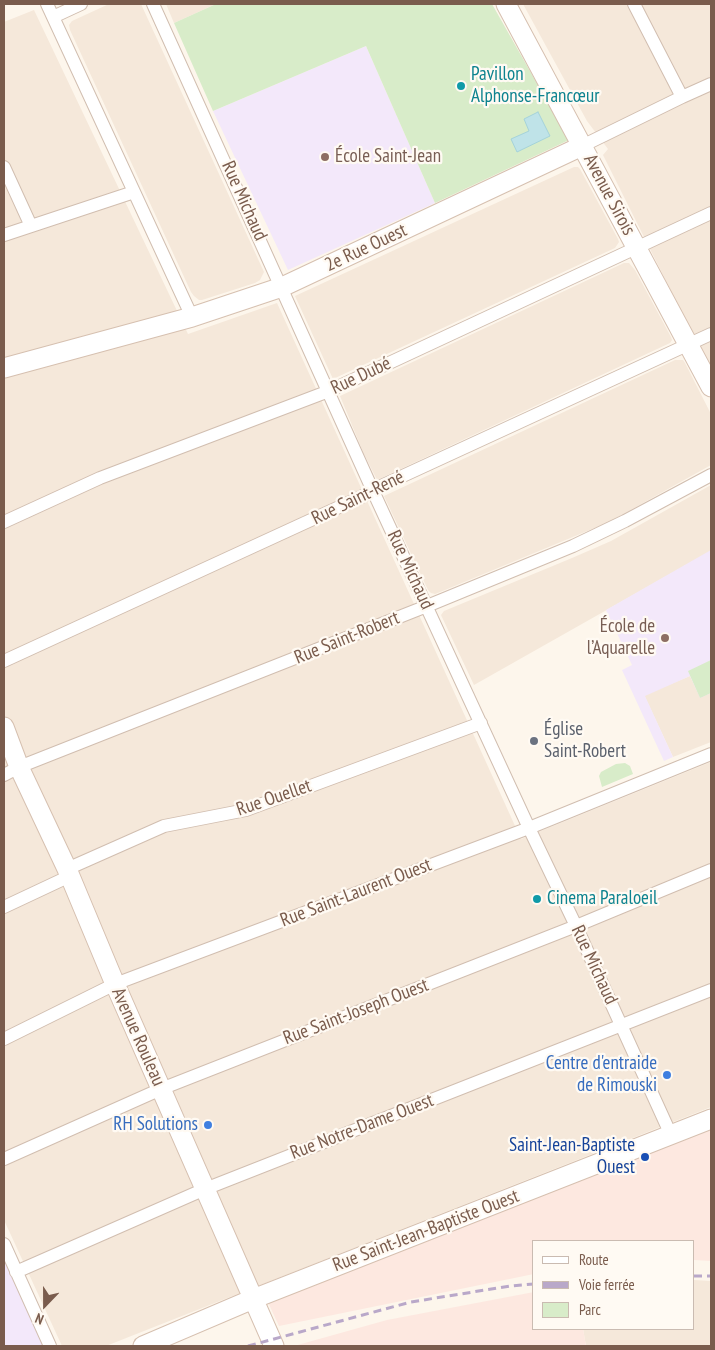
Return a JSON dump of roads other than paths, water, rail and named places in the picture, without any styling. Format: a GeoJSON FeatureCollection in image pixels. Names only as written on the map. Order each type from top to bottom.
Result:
{"type":"FeatureCollection","features":[{"type":"Feature","properties":{"kind":"street"},"geometry":{"type":"LineString","coordinates":[[47,4],[192,317]]}},
{"type":"Feature","properties":{"kind":"street"},"geometry":{"type":"LineString","coordinates":[[53,17],[81,4]]}},
{"type":"Feature","properties":{"kind":"street","name":"Rue Michaud"},"geometry":{"type":"LineString","coordinates":[[153,4],[373,490],[671,1135]]}},
{"type":"Feature","properties":{"kind":"street","name":"Avenue Sirois"},"geometry":{"type":"LineString","coordinates":[[506,4],[711,387]]}},
{"type":"Feature","properties":{"kind":"street"},"geometry":{"type":"LineString","coordinates":[[634,4],[682,97]]}},
{"type":"Feature","properties":{"kind":"street","name":"2e Rue Ouest"},"geometry":{"type":"LineString","coordinates":[[4,368],[192,317],[282,287],[711,84]]}},
{"type":"Feature","properties":{"kind":"street"},"geometry":{"type":"LineString","coordinates":[[4,167],[32,226]]}},
{"type":"Feature","properties":{"kind":"street"},"geometry":{"type":"LineString","coordinates":[[4,235],[134,192]]}},
{"type":"Feature","properties":{"kind":"street","name":"Rue Dubé"},"geometry":{"type":"LineString","coordinates":[[4,522],[100,478],[329,391],[711,213]]}},
{"type":"Feature","properties":{"kind":"street","name":"Rue Saint-René"},"geometry":{"type":"LineString","coordinates":[[4,661],[711,334]]}},
{"type":"Feature","properties":{"kind":"street","name":"Rue Saint-Robert"},"geometry":{"type":"LineString","coordinates":[[12,771],[574,546],[711,475]]}},
{"type":"Feature","properties":{"kind":"street","name":"Rue Ouellet"},"geometry":{"type":"LineString","coordinates":[[4,907],[68,872],[164,826],[246,810],[481,723]]}},
{"type":"Feature","properties":{"kind":"street","name":"Avenue Rouleau"},"geometry":{"type":"LineString","coordinates":[[4,727],[12,771],[68,872],[115,984],[274,1346]]}},
{"type":"Feature","properties":{"kind":"street","name":"Rue Saint-Laurent Ouest"},"geometry":{"type":"LineString","coordinates":[[4,1039],[115,984],[529,828],[711,754]]}},
{"type":"Feature","properties":{"kind":"street","name":"Rue Saint-Joseph Ouest"},"geometry":{"type":"LineString","coordinates":[[4,1159],[161,1089],[576,926],[711,870]]}},
{"type":"Feature","properties":{"kind":"street","name":"Rue Notre-Dame Ouest"},"geometry":{"type":"LineString","coordinates":[[16,1272],[205,1189],[711,990]]}},
{"type":"Feature","properties":{"kind":"street","name":"Rue Saint-Jean-Baptiste Ouest"},"geometry":{"type":"LineString","coordinates":[[143,1346],[253,1299],[711,1119]]}},
{"type":"Feature","properties":{"kind":"street"},"geometry":{"type":"LineString","coordinates":[[4,1244],[50,1346]]}},
{"type":"Feature","properties":{"kind":"water"},"geometry":{"type":"Polygon","coordinates":[[[538,112],[550,136],[517,152],[511,139],[529,131],[524,119],[538,112]]]}},
{"type":"Feature","properties":{"kind":"railway"},"geometry":{"type":"LineString","coordinates":[[695,1276],[711,1276]]}},
{"type":"Feature","properties":{"kind":"railway"},"geometry":{"type":"LineString","coordinates":[[248,1346],[411,1302],[532,1284]]}},
{"type":"Feature","properties":{"kind":"place","name":"Pavillon Alphonse-Francœur"},"geometry":{"type":"Point","coordinates":[461,86]}},
{"type":"Feature","properties":{"kind":"place","name":"École Saint-Jean"},"geometry":{"type":"Point","coordinates":[325,157]}},
{"type":"Feature","properties":{"kind":"place","name":"École de l’Aquarelle"},"geometry":{"type":"Point","coordinates":[665,638]}},
{"type":"Feature","properties":{"kind":"place","name":"Église Saint-Robert"},"geometry":{"type":"Point","coordinates":[534,741]}},
{"type":"Feature","properties":{"kind":"place","name":"Cinema Paraloeil"},"geometry":{"type":"Point","coordinates":[537,899]}},
{"type":"Feature","properties":{"kind":"place","name":"Centre d'entraide de Rimouski"},"geometry":{"type":"Point","coordinates":[667,1075]}},
{"type":"Feature","properties":{"kind":"place","name":"RH Solutions"},"geometry":{"type":"Point","coordinates":[208,1125]}},
{"type":"Feature","properties":{"kind":"place","name":"Saint-Jean-Baptiste Ouest"},"geometry":{"type":"Point","coordinates":[645,1157]}}]}
